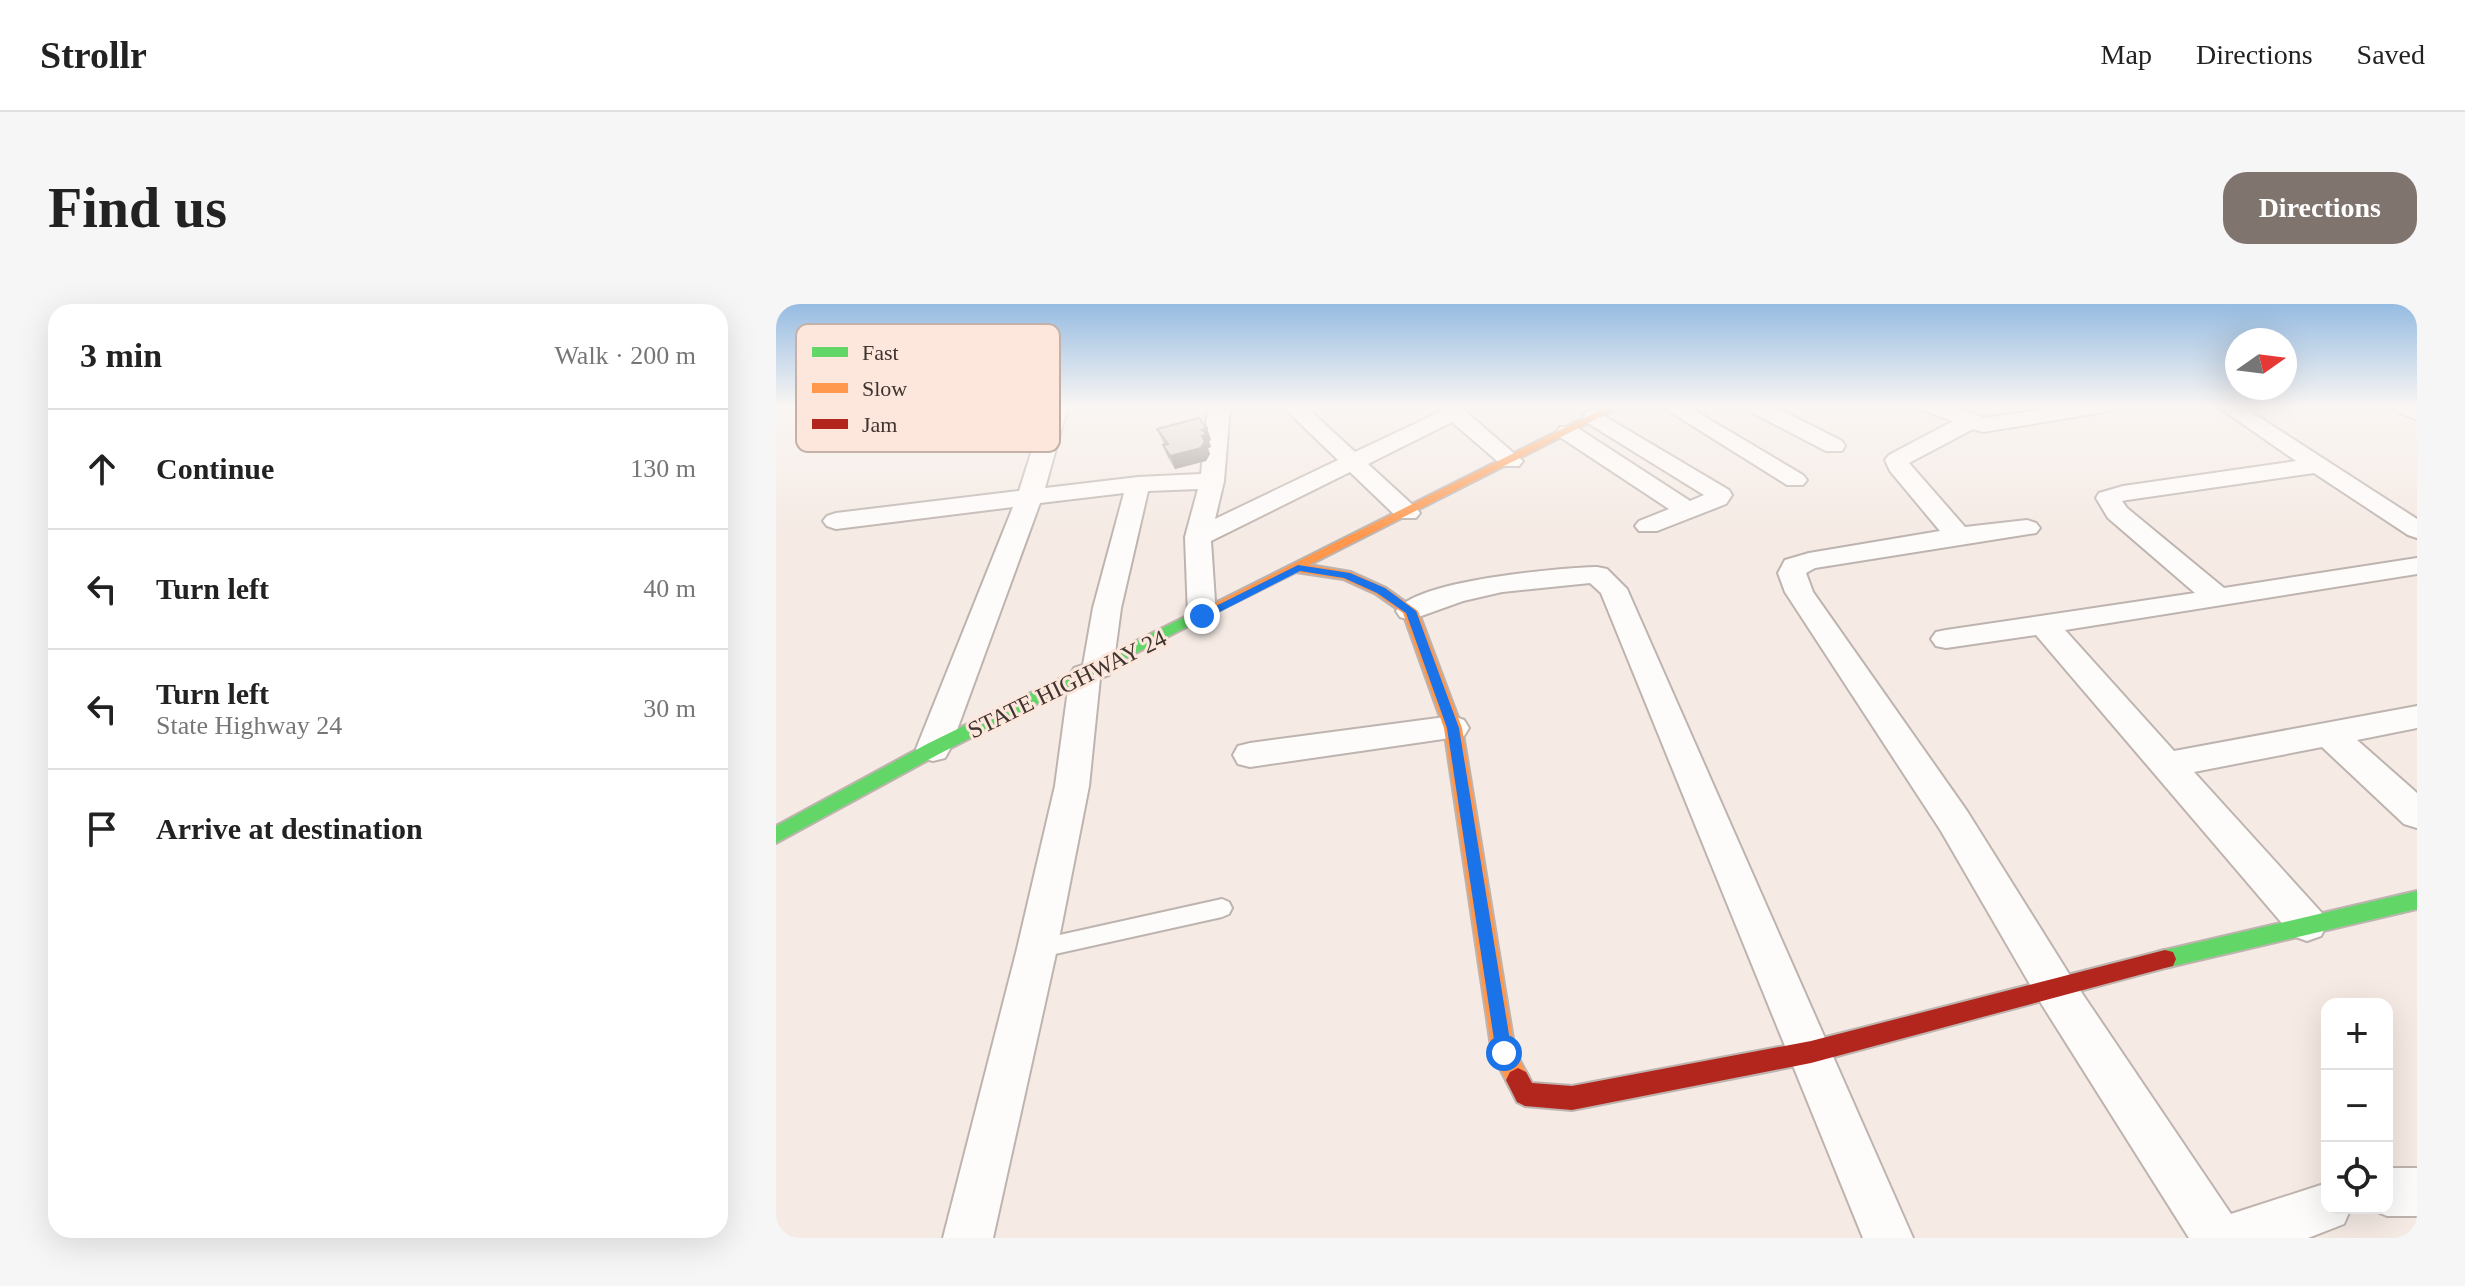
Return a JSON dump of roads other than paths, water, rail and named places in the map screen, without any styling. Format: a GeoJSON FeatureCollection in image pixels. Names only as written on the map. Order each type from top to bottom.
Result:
{"type":"FeatureCollection","features":[{"type":"Feature","properties":{"kind":"street"},"geometry":{"type":"LineString","coordinates":[[1202,616],[1198,537],[1212,481],[1215,450]]}},
{"type":"Feature","properties":{"kind":"street"},"geometry":{"type":"LineString","coordinates":[[1340,450],[1407,513]]}},
{"type":"Feature","properties":{"kind":"street"},"geometry":{"type":"LineString","coordinates":[[1198,537],[1374,450]]}},
{"type":"Feature","properties":{"kind":"street"},"geometry":{"type":"LineString","coordinates":[[1498,450],[1511,461]]}},
{"type":"Feature","properties":{"kind":"street","name":"STATE HIGHWAY 24"},"geometry":{"type":"LineString","coordinates":[[776,835],[933,749],[1533,450]]}},
{"type":"Feature","properties":{"kind":"street"},"geometry":{"type":"LineString","coordinates":[[1595,450],[1687,510]]}},
{"type":"Feature","properties":{"kind":"street"},"geometry":{"type":"LineString","coordinates":[[1648,526],[1717,499],[1720,495],[1658,450]]}},
{"type":"Feature","properties":{"kind":"street"},"geometry":{"type":"LineString","coordinates":[[1744,450],[1795,480]]}},
{"type":"Feature","properties":{"kind":"street"},"geometry":{"type":"LineString","coordinates":[[1917,450],[1897,460],[1898,466],[1958,536]]}},
{"type":"Feature","properties":{"kind":"street"},"geometry":{"type":"LineString","coordinates":[[2294,450],[2417,530]]}},
{"type":"Feature","properties":{"kind":"street"},"geometry":{"type":"LineString","coordinates":[[933,749],[1030,496],[1043,452]]}},
{"type":"Feature","properties":{"kind":"street"},"geometry":{"type":"LineString","coordinates":[[2218,598],[2117,513],[2108,498],[2123,493],[2318,465]]}},
{"type":"Feature","properties":{"kind":"street"},"geometry":{"type":"LineString","coordinates":[[836,521],[1138,484],[1212,481]]}},
{"type":"Feature","properties":{"kind":"street"},"geometry":{"type":"LineString","coordinates":[[968,1238],[1037,949],[1072,786],[1092,672],[1138,484]]}},
{"type":"Feature","properties":{"kind":"street"},"geometry":{"type":"LineString","coordinates":[[2027,528],[1958,536],[1809,561],[1795,566],[1792,573],[1799,592],[1954,821],[2054,987],[2218,1238]]}},
{"type":"Feature","properties":{"kind":"street"},"geometry":{"type":"LineString","coordinates":[[1946,639],[2417,566]]}},
{"type":"Feature","properties":{"kind":"street"},"geometry":{"type":"LineString","coordinates":[[1298,568],[1346,575],[1381,591],[1410,611],[1453,728],[1504,1053],[1525,1094],[1572,1098],[1811,1052],[2054,987],[2417,900]]}},
{"type":"Feature","properties":{"kind":"street"},"geometry":{"type":"LineString","coordinates":[[1410,611],[1437,598],[1568,575],[1597,575],[1613,589],[1888,1238]]}},
{"type":"Feature","properties":{"kind":"street"},"geometry":{"type":"LineString","coordinates":[[2042,623],[2307,924]]}},
{"type":"Feature","properties":{"kind":"street"},"geometry":{"type":"LineString","coordinates":[[2167,765],[2417,717]]}},
{"type":"Feature","properties":{"kind":"street"},"geometry":{"type":"LineString","coordinates":[[1250,755],[1453,728]]}},
{"type":"Feature","properties":{"kind":"street"},"geometry":{"type":"LineString","coordinates":[[2330,735],[2417,814]]}},
{"type":"Feature","properties":{"kind":"street"},"geometry":{"type":"LineString","coordinates":[[2393,1192],[2417,1192]]}},
{"type":"Feature","properties":{"kind":"street"},"geometry":{"type":"LineString","coordinates":[[2234,1238],[2321,1209]]}},
{"type":"Feature","properties":{"kind":"lane"},"geometry":{"type":"LineString","coordinates":[[1037,949],[1222,908]]}}]}
